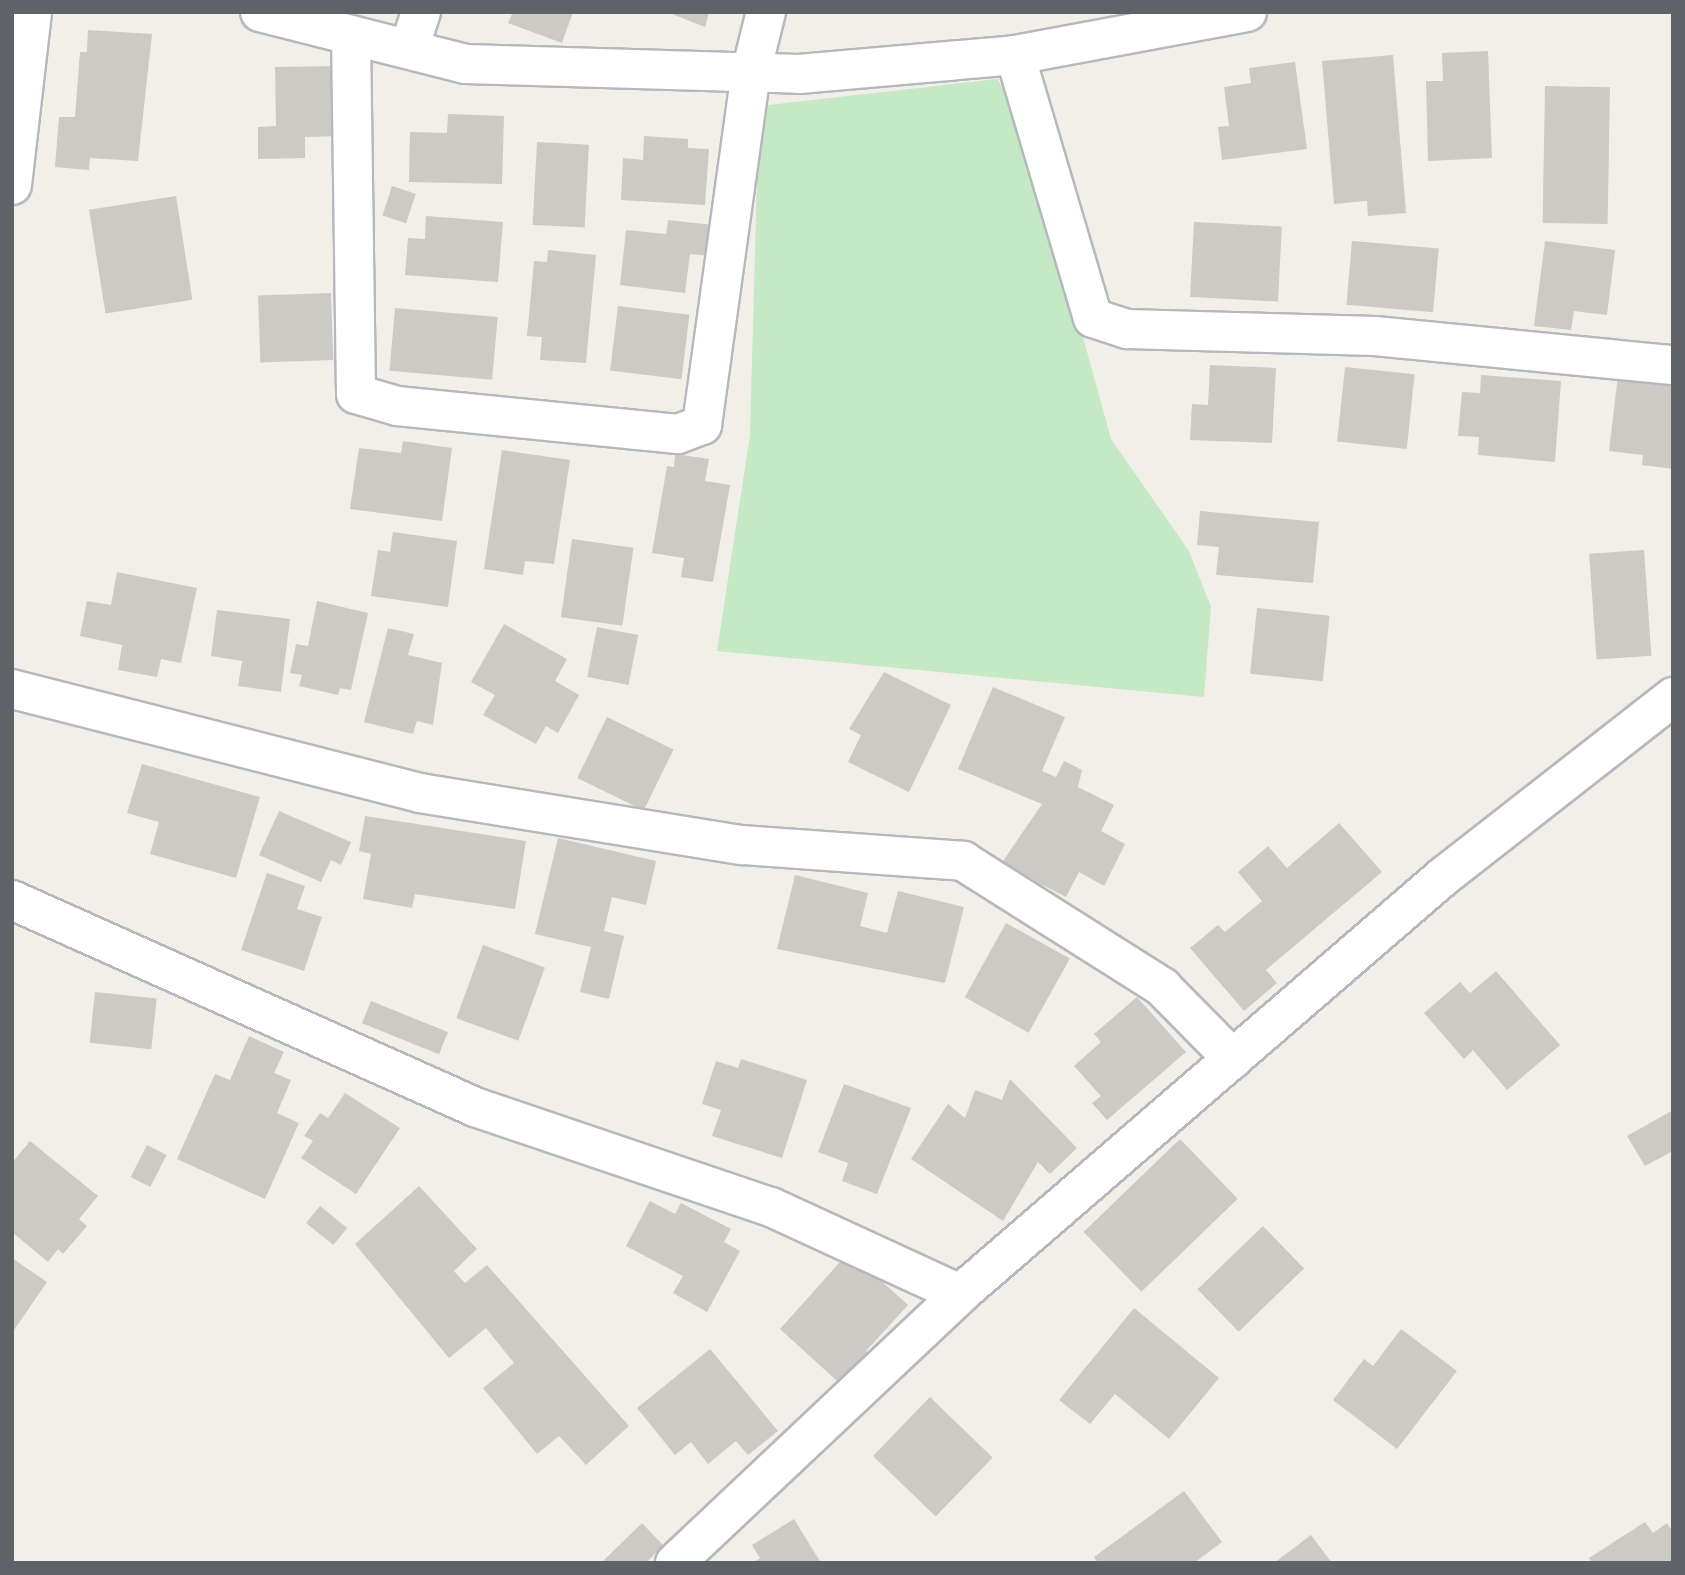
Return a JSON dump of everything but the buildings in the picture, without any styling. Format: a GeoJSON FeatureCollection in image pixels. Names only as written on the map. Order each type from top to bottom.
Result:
{"type":"FeatureCollection","features":[{"type":"Feature","properties":{"kind":"street"},"geometry":{"type":"LineString","coordinates":[[12,186],[32,12]]}},
{"type":"Feature","properties":{"kind":"street"},"geometry":{"type":"LineString","coordinates":[[260,12],[466,64],[751,72],[1015,55],[1247,12]]}},
{"type":"Feature","properties":{"kind":"street"},"geometry":{"type":"LineString","coordinates":[[409,49],[421,12]]}},
{"type":"Feature","properties":{"kind":"street"},"geometry":{"type":"LineString","coordinates":[[351,35],[356,394],[397,406],[678,434],[702,425],[751,72],[766,12]]}},
{"type":"Feature","properties":{"kind":"street"},"geometry":{"type":"LineString","coordinates":[[1015,55],[1093,318],[1127,329],[1376,336],[1673,365]]}},
{"type":"Feature","properties":{"kind":"street"},"geometry":{"type":"LineString","coordinates":[[12,690],[420,793],[742,845],[963,861],[1161,987],[1233,1059]]}},
{"type":"Feature","properties":{"kind":"street"},"geometry":{"type":"LineString","coordinates":[[675,1563],[960,1294],[1444,876],[1673,697]]}},
{"type":"Feature","properties":{"kind":"street"},"geometry":{"type":"LineString","coordinates":[[12,900],[475,1107],[771,1207],[960,1294]]}},
{"type":"Feature","properties":{"kind":"green space"},"geometry":{"type":"Polygon","coordinates":[[[997,79],[1022,115],[1111,439],[1189,551],[1211,607],[1204,697],[717,651],[750,435],[759,106],[997,79]]]}}]}
